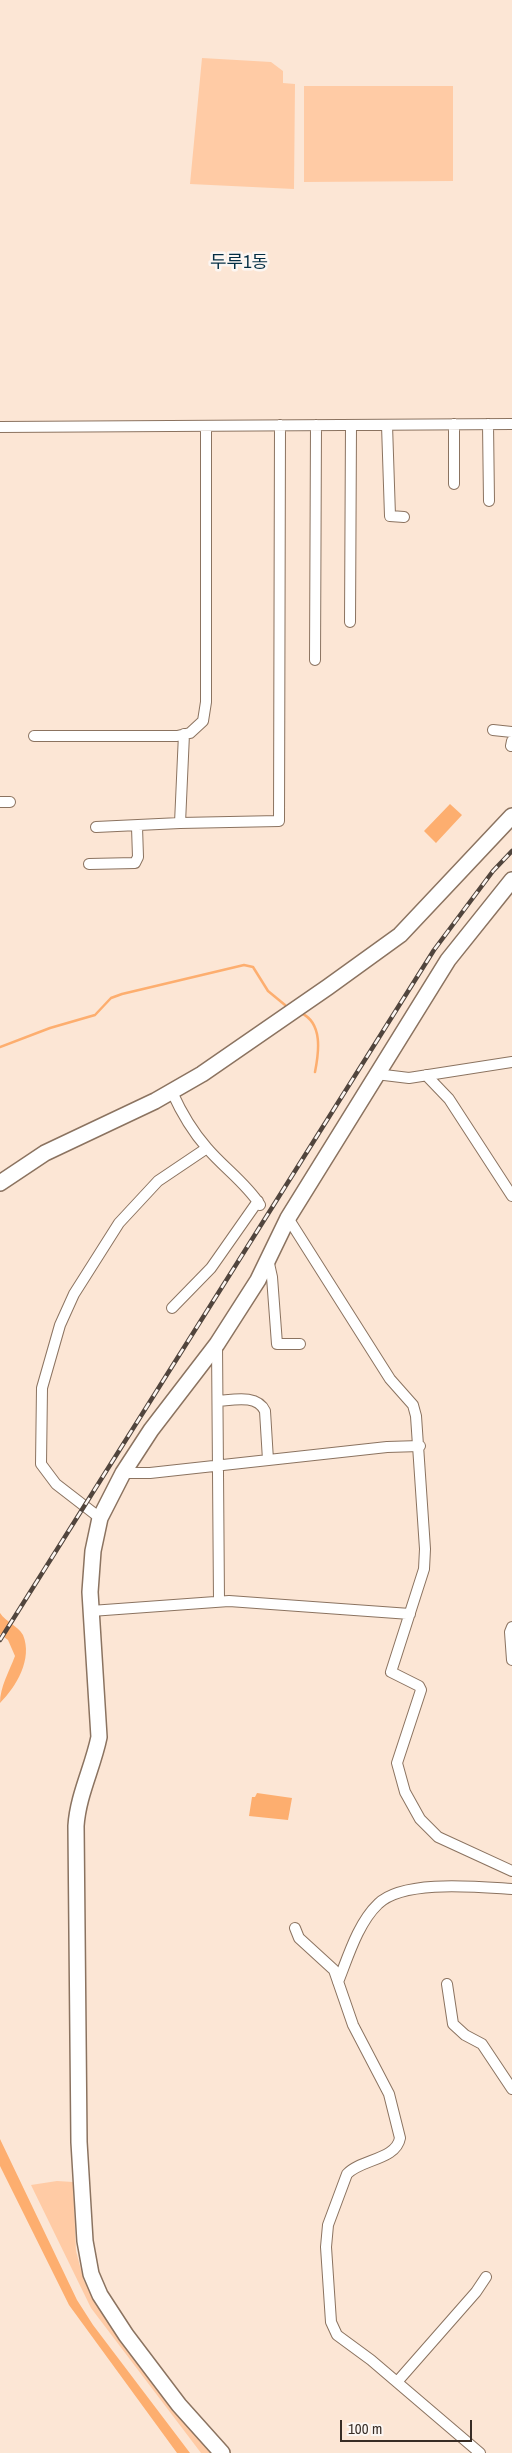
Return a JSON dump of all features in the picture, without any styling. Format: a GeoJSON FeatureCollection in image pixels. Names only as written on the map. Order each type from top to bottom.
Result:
{"type":"FeatureCollection","features":[{"type":"Feature","properties":{"kind":"street"},"geometry":{"type":"LineString","coordinates":[[387,424],[390,516],[404,516]]}},
{"type":"Feature","properties":{"kind":"street"},"geometry":{"type":"LineString","coordinates":[[454,424],[454,484]]}},
{"type":"Feature","properties":{"kind":"street"},"geometry":{"type":"LineString","coordinates":[[488,424],[489,501]]}},
{"type":"Feature","properties":{"kind":"street"},"geometry":{"type":"LineString","coordinates":[[0,427],[512,424]]}},
{"type":"Feature","properties":{"kind":"street"},"geometry":{"type":"LineString","coordinates":[[96,827],[279,821],[280,425]]}},
{"type":"Feature","properties":{"kind":"street"},"geometry":{"type":"LineString","coordinates":[[315,660],[316,425]]}},
{"type":"Feature","properties":{"kind":"street"},"geometry":{"type":"LineString","coordinates":[[350,622],[351,425]]}},
{"type":"Feature","properties":{"kind":"street"},"geometry":{"type":"LineString","coordinates":[[34,736],[184,734],[199,726],[206,714],[206,426]]}},
{"type":"Feature","properties":{"kind":"street"},"geometry":{"type":"LineString","coordinates":[[493,730],[512,732]]}},
{"type":"Feature","properties":{"kind":"street"},"geometry":{"type":"LineString","coordinates":[[180,824],[184,734]]}},
{"type":"Feature","properties":{"kind":"street"},"geometry":{"type":"LineString","coordinates":[[0,1184],[24,1165],[45,1153],[172,1092],[234,1054],[400,935],[512,816]]}},
{"type":"Feature","properties":{"kind":"street"},"geometry":{"type":"LineString","coordinates":[[89,864],[135,863],[138,857],[137,827]]}},
{"type":"Feature","properties":{"kind":"street"},"geometry":{"type":"LineString","coordinates":[[222,2453],[179,2405],[126,2335],[100,2295],[90,2274],[79,2142],[76,1826],[78,1807],[99,1737],[91,1611],[93,1550],[100,1518],[123,1473],[151,1430],[217,1344],[258,1280],[288,1218],[448,960],[512,880]]}},
{"type":"Feature","properties":{"kind":"street"},"geometry":{"type":"LineString","coordinates":[[376,1074],[409,1078],[512,1062]]}},
{"type":"Feature","properties":{"kind":"street"},"geometry":{"type":"LineString","coordinates":[[426,1075],[449,1099],[512,1196]]}},
{"type":"Feature","properties":{"kind":"street"},"geometry":{"type":"LineString","coordinates":[[172,1092],[188,1125],[259,1203],[211,1268],[172,1308]]}},
{"type":"Feature","properties":{"kind":"street"},"geometry":{"type":"LineString","coordinates":[[100,1518],[56,1484],[41,1464],[42,1388],[60,1325],[74,1294],[119,1223],[158,1181],[207,1148]]}},
{"type":"Feature","properties":{"kind":"street"},"geometry":{"type":"LineString","coordinates":[[288,1218],[390,1379],[413,1405],[420,1446],[424,1569],[391,1672],[419,1686],[421,1690],[397,1763],[405,1792],[420,1819],[438,1837],[512,1871]]}},
{"type":"Feature","properties":{"kind":"street"},"geometry":{"type":"LineString","coordinates":[[267,1258],[272,1277],[277,1344],[300,1344]]}},
{"type":"Feature","properties":{"kind":"street"},"geometry":{"type":"LineString","coordinates":[[217,1344],[219,1601]]}},
{"type":"Feature","properties":{"kind":"street"},"geometry":{"type":"LineString","coordinates":[[218,1401],[251,1400],[262,1406],[265,1410],[268,1460]]}},
{"type":"Feature","properties":{"kind":"street"},"geometry":{"type":"LineString","coordinates":[[123,1473],[150,1473],[387,1447],[420,1446]]}},
{"type":"Feature","properties":{"kind":"street"},"geometry":{"type":"LineString","coordinates":[[91,1611],[219,1601],[410,1614]]}},
{"type":"Feature","properties":{"kind":"street"},"geometry":{"type":"LineString","coordinates":[[512,1627],[510,1632],[512,1660]]}},
{"type":"Feature","properties":{"kind":"street"},"geometry":{"type":"LineString","coordinates":[[338,1982],[366,1920],[384,1899],[406,1890],[427,1888],[474,1886],[512,1889]]}},
{"type":"Feature","properties":{"kind":"street"},"geometry":{"type":"LineString","coordinates":[[295,1928],[299,1938],[334,1970],[353,2025],[389,2094],[400,2138],[399,2145],[390,2152],[352,2168],[347,2174],[328,2225],[326,2247],[331,2322],[337,2335],[345,2343],[360,2351],[480,2453]]}},
{"type":"Feature","properties":{"kind":"street"},"geometry":{"type":"LineString","coordinates":[[446,1984],[453,2024],[465,2035],[482,2044],[512,2089]]}},
{"type":"Feature","properties":{"kind":"street"},"geometry":{"type":"LineString","coordinates":[[397,2382],[456,2315],[486,2277]]}},
{"type":"Feature","properties":{"kind":"shaded area"},"geometry":{"type":"Polygon","coordinates":[[[202,58],[271,62],[283,71],[283,83],[295,84],[294,189],[190,184],[202,58]]]}},
{"type":"Feature","properties":{"kind":"shaded area"},"geometry":{"type":"Polygon","coordinates":[[[304,86],[453,86],[453,181],[304,182],[304,86]]]}},
{"type":"Feature","properties":{"kind":"shaded area"},"geometry":{"type":"Polygon","coordinates":[[[450,804],[462,815],[436,843],[424,831],[450,804]]]}},
{"type":"Feature","properties":{"kind":"shaded area"},"geometry":{"type":"Polygon","coordinates":[[[0,1613],[23,1635],[26,1653],[17,1681],[0,1703],[3,1685],[15,1656],[8,1640],[0,1634],[0,1613]]]}},
{"type":"Feature","properties":{"kind":"shaded area"},"geometry":{"type":"Polygon","coordinates":[[[257,1793],[292,1798],[288,1820],[249,1816],[252,1797],[255,1797],[257,1793]]]}},
{"type":"Feature","properties":{"kind":"shaded area"},"geometry":{"type":"Polygon","coordinates":[[[0,2139],[77,2300],[93,2325],[190,2453],[177,2453],[69,2305],[0,2166],[0,2139]]]}},
{"type":"Feature","properties":{"kind":"shaded area"},"geometry":{"type":"Polygon","coordinates":[[[57,2181],[73,2182],[76,2251],[84,2281],[127,2346],[215,2453],[201,2453],[91,2308],[31,2185],[57,2181]]]}},
{"type":"Feature","properties":{"kind":"waterway"},"geometry":{"type":"LineString","coordinates":[[0,1047],[50,1028],[95,1015],[111,998],[122,994],[244,965],[253,967],[268,991],[285,1005]]}},
{"type":"Feature","properties":{"kind":"waterway"},"geometry":{"type":"LineString","coordinates":[[301,1013],[313,1024],[318,1039],[318,1056],[315,1072]]}},
{"type":"Feature","properties":{"kind":"railway"},"geometry":{"type":"LineString","coordinates":[[0,1640],[434,950],[493,871],[512,851]]}},
{"type":"Feature","properties":{"kind":"district","name":"두루1동"},"geometry":{"type":"Point","coordinates":[239,263]}}]}
